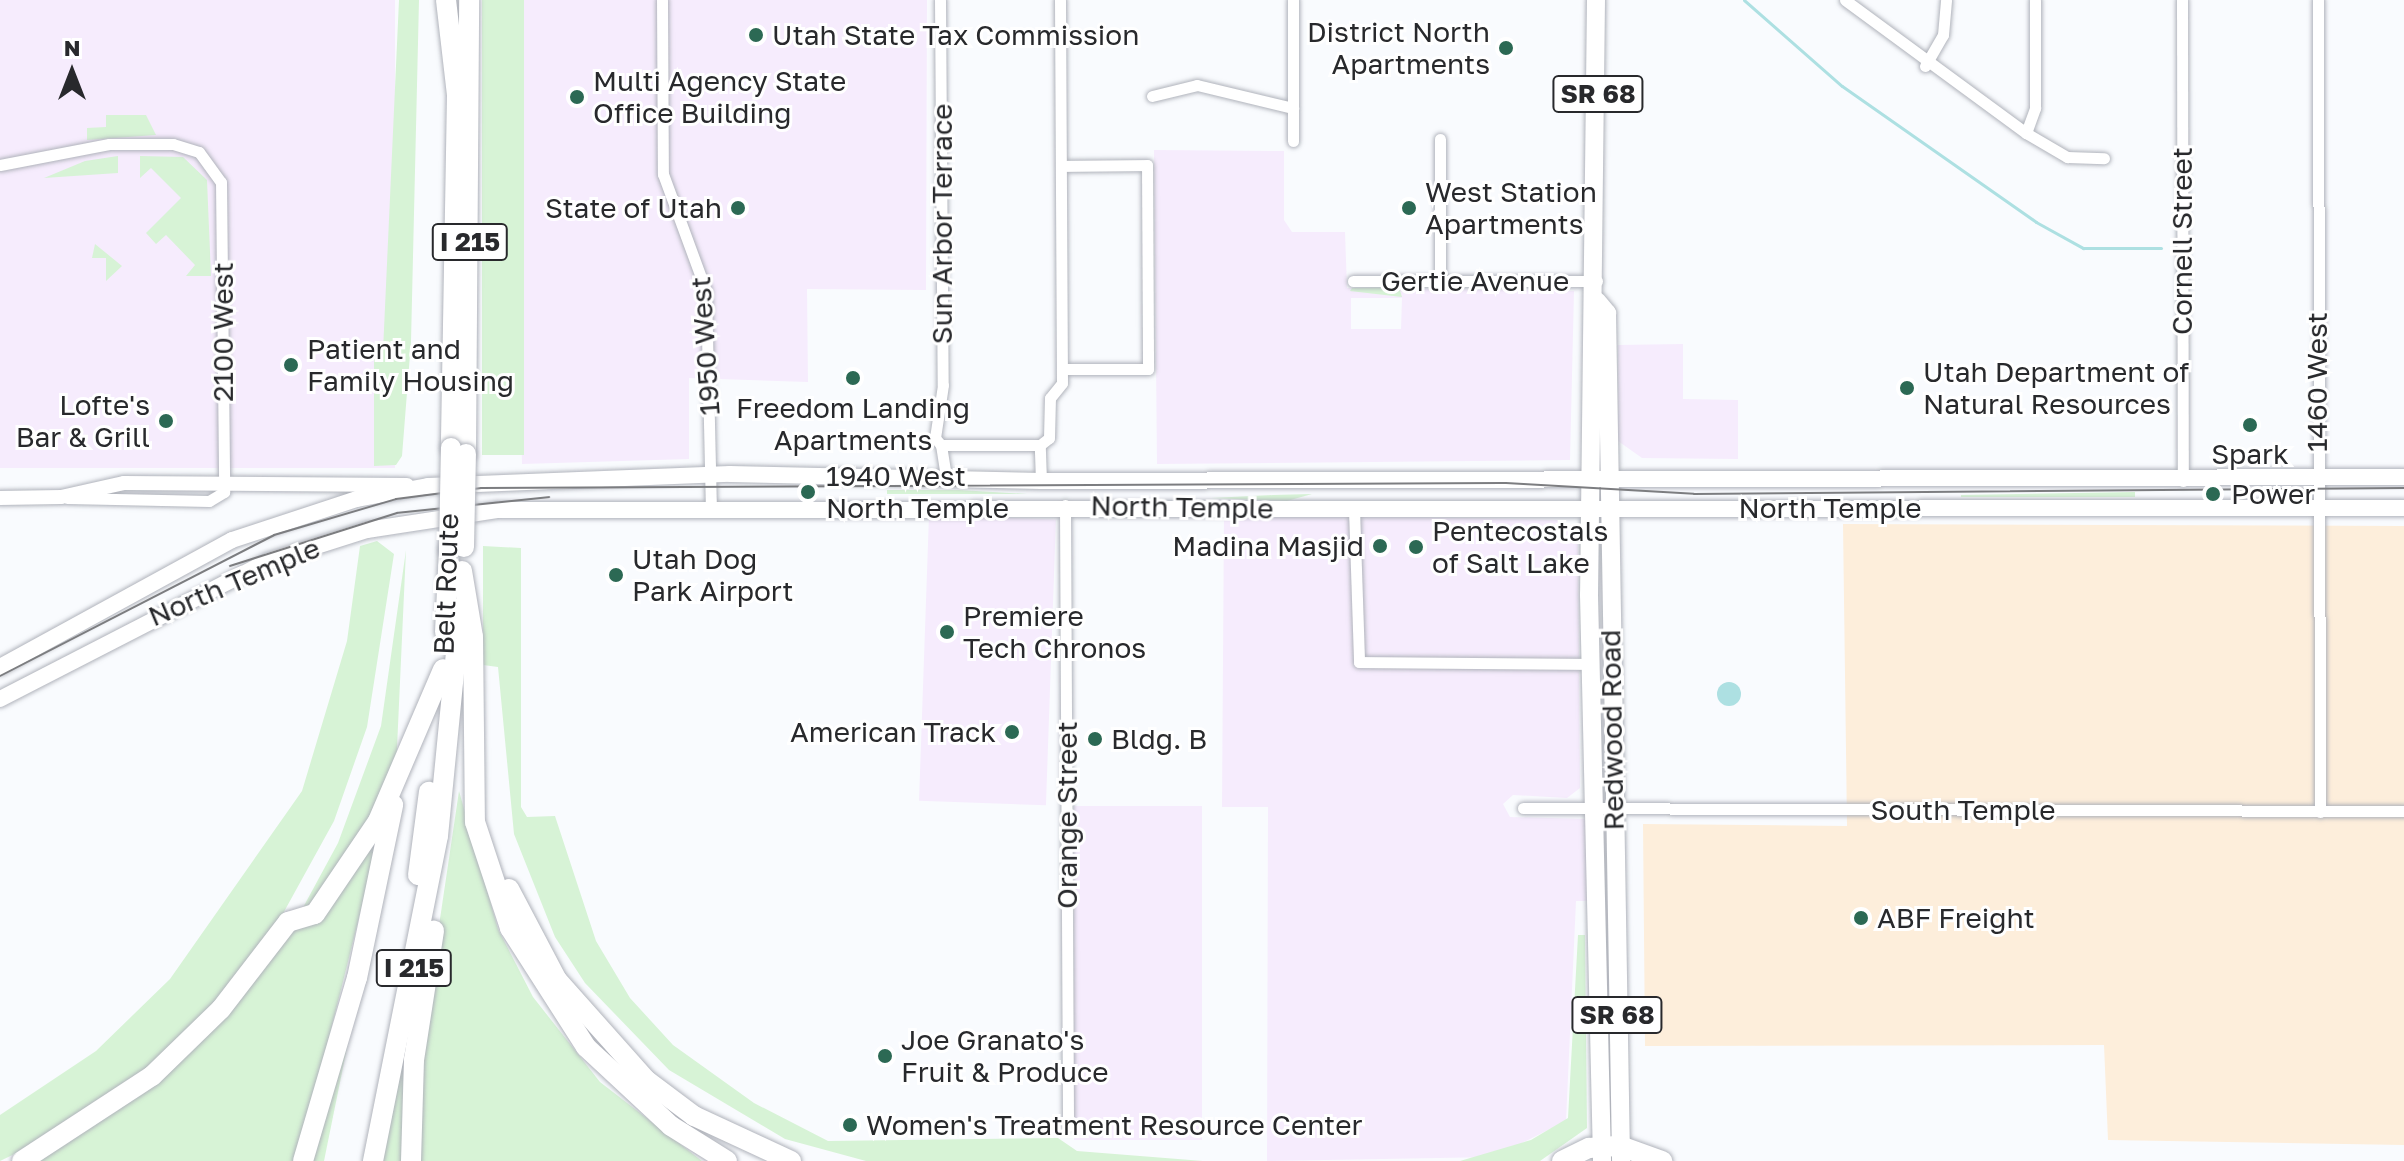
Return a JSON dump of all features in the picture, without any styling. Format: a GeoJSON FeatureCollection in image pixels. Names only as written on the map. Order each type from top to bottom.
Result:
{"type":"FeatureCollection","features":[{"type":"Feature","properties":{"kind":"highway","name":"Belt Route"},"geometry":{"type":"LineString","coordinates":[[446,0],[457,95],[458,451]]}},
{"type":"Feature","properties":{"kind":"highway","name":"Belt Route"},"geometry":{"type":"LineString","coordinates":[[360,1161],[416,889],[456,548],[469,0]]}},
{"type":"Feature","properties":{"kind":"highway","name":"Belt Route"},"geometry":{"type":"LineString","coordinates":[[373,1161],[444,774],[462,571],[456,548]]}},
{"type":"Feature","properties":{"kind":"highway"},"geometry":{"type":"LineString","coordinates":[[462,571],[473,637],[487,815],[516,907],[557,980],[646,1080],[694,1116],[791,1161]]}},
{"type":"Feature","properties":{"kind":"highway"},"geometry":{"type":"LineString","coordinates":[[473,637],[473,810],[510,928],[586,1047],[671,1126],[727,1161]]}},
{"type":"Feature","properties":{"kind":"highway"},"geometry":{"type":"LineString","coordinates":[[22,1161],[152,1076],[221,1009],[288,922],[315,914],[349,871],[401,766],[443,669]]}},
{"type":"Feature","properties":{"kind":"highway"},"geometry":{"type":"LineString","coordinates":[[303,1161],[357,978],[401,766]]}},
{"type":"Feature","properties":{"kind":"highway"},"geometry":{"type":"LineString","coordinates":[[411,1161],[414,1060],[450,815],[444,774]]}},
{"type":"Feature","properties":{"kind":"highway"},"geometry":{"type":"LineString","coordinates":[[1562,1161],[1611,1154],[1662,1161]]}},
{"type":"Feature","properties":{"kind":"main road","name":"Redwood Road"},"geometry":{"type":"LineString","coordinates":[[1596,0],[1597,301],[1607,313],[1599,477],[1589,508],[1591,664],[1604,810]]}},
{"type":"Feature","properties":{"kind":"main road","name":"North Temple"},"geometry":{"type":"LineString","coordinates":[[0,667],[232,540],[357,499],[428,486],[711,475],[1041,481],[1599,477],[2183,481],[2404,477]]}},
{"type":"Feature","properties":{"kind":"main road","name":"Redwood Road"},"geometry":{"type":"LineString","coordinates":[[1599,477],[1609,508],[1604,810],[1611,1154]]}},
{"type":"Feature","properties":{"kind":"main road","name":"North Temple"},"geometry":{"type":"LineString","coordinates":[[1,697],[228,578],[367,530],[498,510],[1065,505],[1354,509],[2316,511],[2404,508]]}},
{"type":"Feature","properties":{"kind":"street","name":"1950 West"},"geometry":{"type":"LineString","coordinates":[[662,0],[663,174],[706,291],[711,509]]}},
{"type":"Feature","properties":{"kind":"street","name":"Sun Arbor Terrace"},"geometry":{"type":"LineString","coordinates":[[940,0],[943,385],[934,433],[941,445],[946,477]]}},
{"type":"Feature","properties":{"kind":"street"},"geometry":{"type":"LineString","coordinates":[[941,445],[1040,445],[1049,438],[1050,398],[1061,387],[1062,369],[1060,0]]}},
{"type":"Feature","properties":{"kind":"street"},"geometry":{"type":"LineString","coordinates":[[1293,0],[1293,141]]}},
{"type":"Feature","properties":{"kind":"street"},"geometry":{"type":"LineString","coordinates":[[1845,0],[1925,66],[2026,133],[2067,157],[2104,158]]}},
{"type":"Feature","properties":{"kind":"street"},"geometry":{"type":"LineString","coordinates":[[1925,66],[1943,35],[1946,0]]}},
{"type":"Feature","properties":{"kind":"street"},"geometry":{"type":"LineString","coordinates":[[2026,133],[2035,108],[2035,0]]}},
{"type":"Feature","properties":{"kind":"street","name":"Cornell Street"},"geometry":{"type":"LineString","coordinates":[[2182,0],[2183,481]]}},
{"type":"Feature","properties":{"kind":"street","name":"1460 West"},"geometry":{"type":"LineString","coordinates":[[2318,0],[2316,511],[2320,812]]}},
{"type":"Feature","properties":{"kind":"street"},"geometry":{"type":"LineString","coordinates":[[1152,96],[1197,85],[1293,108]]}},
{"type":"Feature","properties":{"kind":"street"},"geometry":{"type":"LineString","coordinates":[[1440,139],[1440,281]]}},
{"type":"Feature","properties":{"kind":"street","name":"2100 West"},"geometry":{"type":"LineString","coordinates":[[0,165],[109,144],[173,144],[199,152],[221,182],[223,483]]}},
{"type":"Feature","properties":{"kind":"street"},"geometry":{"type":"LineString","coordinates":[[1061,166],[1147,165],[1148,369],[1062,369]]}},
{"type":"Feature","properties":{"kind":"street","name":"Gertie Avenue"},"geometry":{"type":"LineString","coordinates":[[1353,281],[1597,281]]}},
{"type":"Feature","properties":{"kind":"street"},"geometry":{"type":"LineString","coordinates":[[1040,445],[1041,481]]}},
{"type":"Feature","properties":{"kind":"street","name":"North Temple"},"geometry":{"type":"LineString","coordinates":[[0,498],[61,497],[93,484],[428,486]]}},
{"type":"Feature","properties":{"kind":"street","name":"Orange Street"},"geometry":{"type":"LineString","coordinates":[[1065,505],[1068,1126]]}},
{"type":"Feature","properties":{"kind":"street"},"geometry":{"type":"LineString","coordinates":[[1354,509],[1357,660],[1591,664]]}},
{"type":"Feature","properties":{"kind":"street","name":"South Temple"},"geometry":{"type":"LineString","coordinates":[[1523,808],[2404,811]]}},
{"type":"Feature","properties":{"kind":"shaded area"},"geometry":{"type":"Polygon","coordinates":[[[0,0],[395,0],[395,468],[0,468],[0,0]]]}},
{"type":"Feature","properties":{"kind":"shaded area"},"geometry":{"type":"Polygon","coordinates":[[[513,0],[927,0],[926,290],[807,289],[808,382],[689,378],[689,459],[522,464],[513,0]]]}},
{"type":"Feature","properties":{"kind":"shaded area"},"geometry":{"type":"Polygon","coordinates":[[[1154,150],[1284,151],[1284,220],[1292,232],[1345,232],[1347,288],[1574,291],[1570,460],[1157,464],[1154,150]],[[1351,298],[1351,329],[1401,329],[1402,298],[1351,298]]]}},
{"type":"Feature","properties":{"kind":"shaded area"},"geometry":{"type":"Polygon","coordinates":[[[1683,344],[1683,399],[1738,400],[1738,459],[1642,458],[1618,441],[1618,345],[1683,344]]]}},
{"type":"Feature","properties":{"kind":"shaded area"},"geometry":{"type":"Polygon","coordinates":[[[1224,513],[1561,520],[1578,529],[1580,788],[1567,798],[1513,795],[1503,804],[1510,817],[1586,819],[1588,901],[1576,901],[1566,1121],[1494,1157],[1267,1161],[1268,807],[1222,807],[1224,513]]]}},
{"type":"Feature","properties":{"kind":"shaded area"},"geometry":{"type":"Polygon","coordinates":[[[929,515],[1056,519],[1046,805],[919,801],[929,515]]]}},
{"type":"Feature","properties":{"kind":"shaded area"},"geometry":{"type":"Polygon","coordinates":[[[1843,524],[2404,526],[2404,1145],[2108,1140],[2104,1045],[1645,1046],[1643,824],[1847,826],[1843,524]]]}},
{"type":"Feature","properties":{"kind":"shaded area"},"geometry":{"type":"Polygon","coordinates":[[[1074,806],[1202,806],[1202,1140],[1074,1140],[1074,806]]]}},
{"type":"Feature","properties":{"kind":"green space"},"geometry":{"type":"Polygon","coordinates":[[[399,0],[419,0],[411,342],[402,456],[396,465],[374,466],[374,352],[383,351],[399,0]]]}},
{"type":"Feature","properties":{"kind":"green space"},"geometry":{"type":"Polygon","coordinates":[[[482,0],[524,0],[524,455],[482,455],[482,0]]]}},
{"type":"Feature","properties":{"kind":"green space"},"geometry":{"type":"Polygon","coordinates":[[[106,115],[146,115],[156,135],[87,140],[87,128],[106,127],[106,115]]]}},
{"type":"Feature","properties":{"kind":"green space"},"geometry":{"type":"Polygon","coordinates":[[[118,156],[118,173],[44,178],[85,161],[118,156]]]}},
{"type":"Feature","properties":{"kind":"green space"},"geometry":{"type":"Polygon","coordinates":[[[140,156],[183,157],[207,180],[211,276],[186,276],[195,265],[166,235],[156,244],[146,233],[181,198],[151,168],[140,178],[140,156]]]}},
{"type":"Feature","properties":{"kind":"green space"},"geometry":{"type":"Polygon","coordinates":[[[95,244],[122,266],[106,281],[106,258],[92,258],[95,244]]]}},
{"type":"Feature","properties":{"kind":"green space"},"geometry":{"type":"Polygon","coordinates":[[[1399,287],[1402,297],[1350,291],[1352,288],[1399,287]]]}},
{"type":"Feature","properties":{"kind":"green space"},"geometry":{"type":"Polygon","coordinates":[[[887,490],[959,490],[1027,494],[887,494],[887,490]]]}},
{"type":"Feature","properties":{"kind":"green space"},"geometry":{"type":"Polygon","coordinates":[[[2135,492],[2135,497],[1961,497],[1961,495],[2135,492]]]}},
{"type":"Feature","properties":{"kind":"green space"},"geometry":{"type":"Polygon","coordinates":[[[1312,494],[1287,501],[1211,498],[1273,495],[1312,494]]]}},
{"type":"Feature","properties":{"kind":"green space"},"geometry":{"type":"Polygon","coordinates":[[[377,541],[394,554],[367,727],[334,821],[280,919],[233,984],[144,1074],[58,1133],[0,1161],[0,1115],[96,1051],[170,979],[302,791],[347,641],[360,546],[377,541]]]}},
{"type":"Feature","properties":{"kind":"green space"},"geometry":{"type":"Polygon","coordinates":[[[483,546],[521,548],[521,807],[527,817],[555,816],[596,941],[630,998],[673,1045],[754,1103],[828,1141],[1058,1138],[1077,1151],[1203,1161],[866,1161],[785,1139],[669,1070],[585,983],[555,937],[514,834],[498,667],[483,665],[483,546]]]}},
{"type":"Feature","properties":{"kind":"green space"},"geometry":{"type":"Polygon","coordinates":[[[406,550],[396,770],[298,1161],[38,1161],[160,1079],[293,926],[338,843],[381,726],[406,550]]]}},
{"type":"Feature","properties":{"kind":"green space"},"geometry":{"type":"Polygon","coordinates":[[[459,791],[498,929],[533,997],[600,1082],[702,1161],[415,1161],[418,1067],[459,791]]]}},
{"type":"Feature","properties":{"kind":"green space"},"geometry":{"type":"Polygon","coordinates":[[[1578,935],[1585,935],[1587,1128],[1540,1161],[1460,1161],[1531,1140],[1568,1118],[1578,935]]]}},
{"type":"Feature","properties":{"kind":"green space"},"geometry":{"type":"Polygon","coordinates":[[[351,1028],[324,1161],[310,1161],[351,1028]]]}},
{"type":"Feature","properties":{"kind":"green space"},"geometry":{"type":"Polygon","coordinates":[[[407,1055],[402,1161],[379,1161],[401,1060],[407,1055]]]}},
{"type":"Feature","properties":{"kind":"water"},"geometry":{"type":"Polygon","coordinates":[[[1729,682],[1737,686],[1741,694],[1737,702],[1729,706],[1721,702],[1717,694],[1721,686],[1729,682]]]}},
{"type":"Feature","properties":{"kind":"waterway"},"geometry":{"type":"LineString","coordinates":[[1744,0],[1842,86],[2036,222],[2083,248],[2161,248]]}},
{"type":"Feature","properties":{"kind":"tram line"},"geometry":{"type":"LineString","coordinates":[[0,676],[274,535],[396,499],[481,488],[1506,483],[1694,494],[2404,488]]}},
{"type":"Feature","properties":{"kind":"tram line"},"geometry":{"type":"LineString","coordinates":[[230,566],[397,513],[549,497]]}},
{"type":"Feature","properties":{"kind":"place","name":"Utah State Tax Commission"},"geometry":{"type":"Point","coordinates":[756,35]}},
{"type":"Feature","properties":{"kind":"place","name":"District North Apartments"},"geometry":{"type":"Point","coordinates":[1506,48]}},
{"type":"Feature","properties":{"kind":"place","name":"Multi Agency State Office Building"},"geometry":{"type":"Point","coordinates":[577,97]}},
{"type":"Feature","properties":{"kind":"place","name":"State of Utah"},"geometry":{"type":"Point","coordinates":[738,208]}},
{"type":"Feature","properties":{"kind":"place","name":"West Station Apartments"},"geometry":{"type":"Point","coordinates":[1409,208]}},
{"type":"Feature","properties":{"kind":"place","name":"Patient and Family Housing"},"geometry":{"type":"Point","coordinates":[291,365]}},
{"type":"Feature","properties":{"kind":"place","name":"Freedom Landing Apartments"},"geometry":{"type":"Point","coordinates":[853,378]}},
{"type":"Feature","properties":{"kind":"place","name":"Utah Department of Natural Resources"},"geometry":{"type":"Point","coordinates":[1907,388]}},
{"type":"Feature","properties":{"kind":"place","name":"Lofte's Bar & Grill"},"geometry":{"type":"Point","coordinates":[166,421]}},
{"type":"Feature","properties":{"kind":"place","name":"Spark"},"geometry":{"type":"Point","coordinates":[2250,425]}},
{"type":"Feature","properties":{"kind":"place","name":"1940 West North Temple"},"geometry":{"type":"Point","coordinates":[808,492]}},
{"type":"Feature","properties":{"kind":"place","name":"Power"},"geometry":{"type":"Point","coordinates":[2213,494]}},
{"type":"Feature","properties":{"kind":"place","name":"Madina Masjid"},"geometry":{"type":"Point","coordinates":[1380,546]}},
{"type":"Feature","properties":{"kind":"place","name":"Pentecostals of Salt Lake"},"geometry":{"type":"Point","coordinates":[1416,547]}},
{"type":"Feature","properties":{"kind":"place","name":"Utah Dog Park Airport"},"geometry":{"type":"Point","coordinates":[616,575]}},
{"type":"Feature","properties":{"kind":"place","name":"Premiere Tech Chronos"},"geometry":{"type":"Point","coordinates":[947,632]}},
{"type":"Feature","properties":{"kind":"place","name":"American Track"},"geometry":{"type":"Point","coordinates":[1012,732]}},
{"type":"Feature","properties":{"kind":"place","name":"Bldg. B"},"geometry":{"type":"Point","coordinates":[1095,739]}},
{"type":"Feature","properties":{"kind":"place","name":"ABF Freight"},"geometry":{"type":"Point","coordinates":[1861,918]}},
{"type":"Feature","properties":{"kind":"place","name":"Joe Granato's Fruit & Produce"},"geometry":{"type":"Point","coordinates":[885,1056]}},
{"type":"Feature","properties":{"kind":"place","name":"Women's Treatment Resource Center"},"geometry":{"type":"Point","coordinates":[850,1125]}}]}
